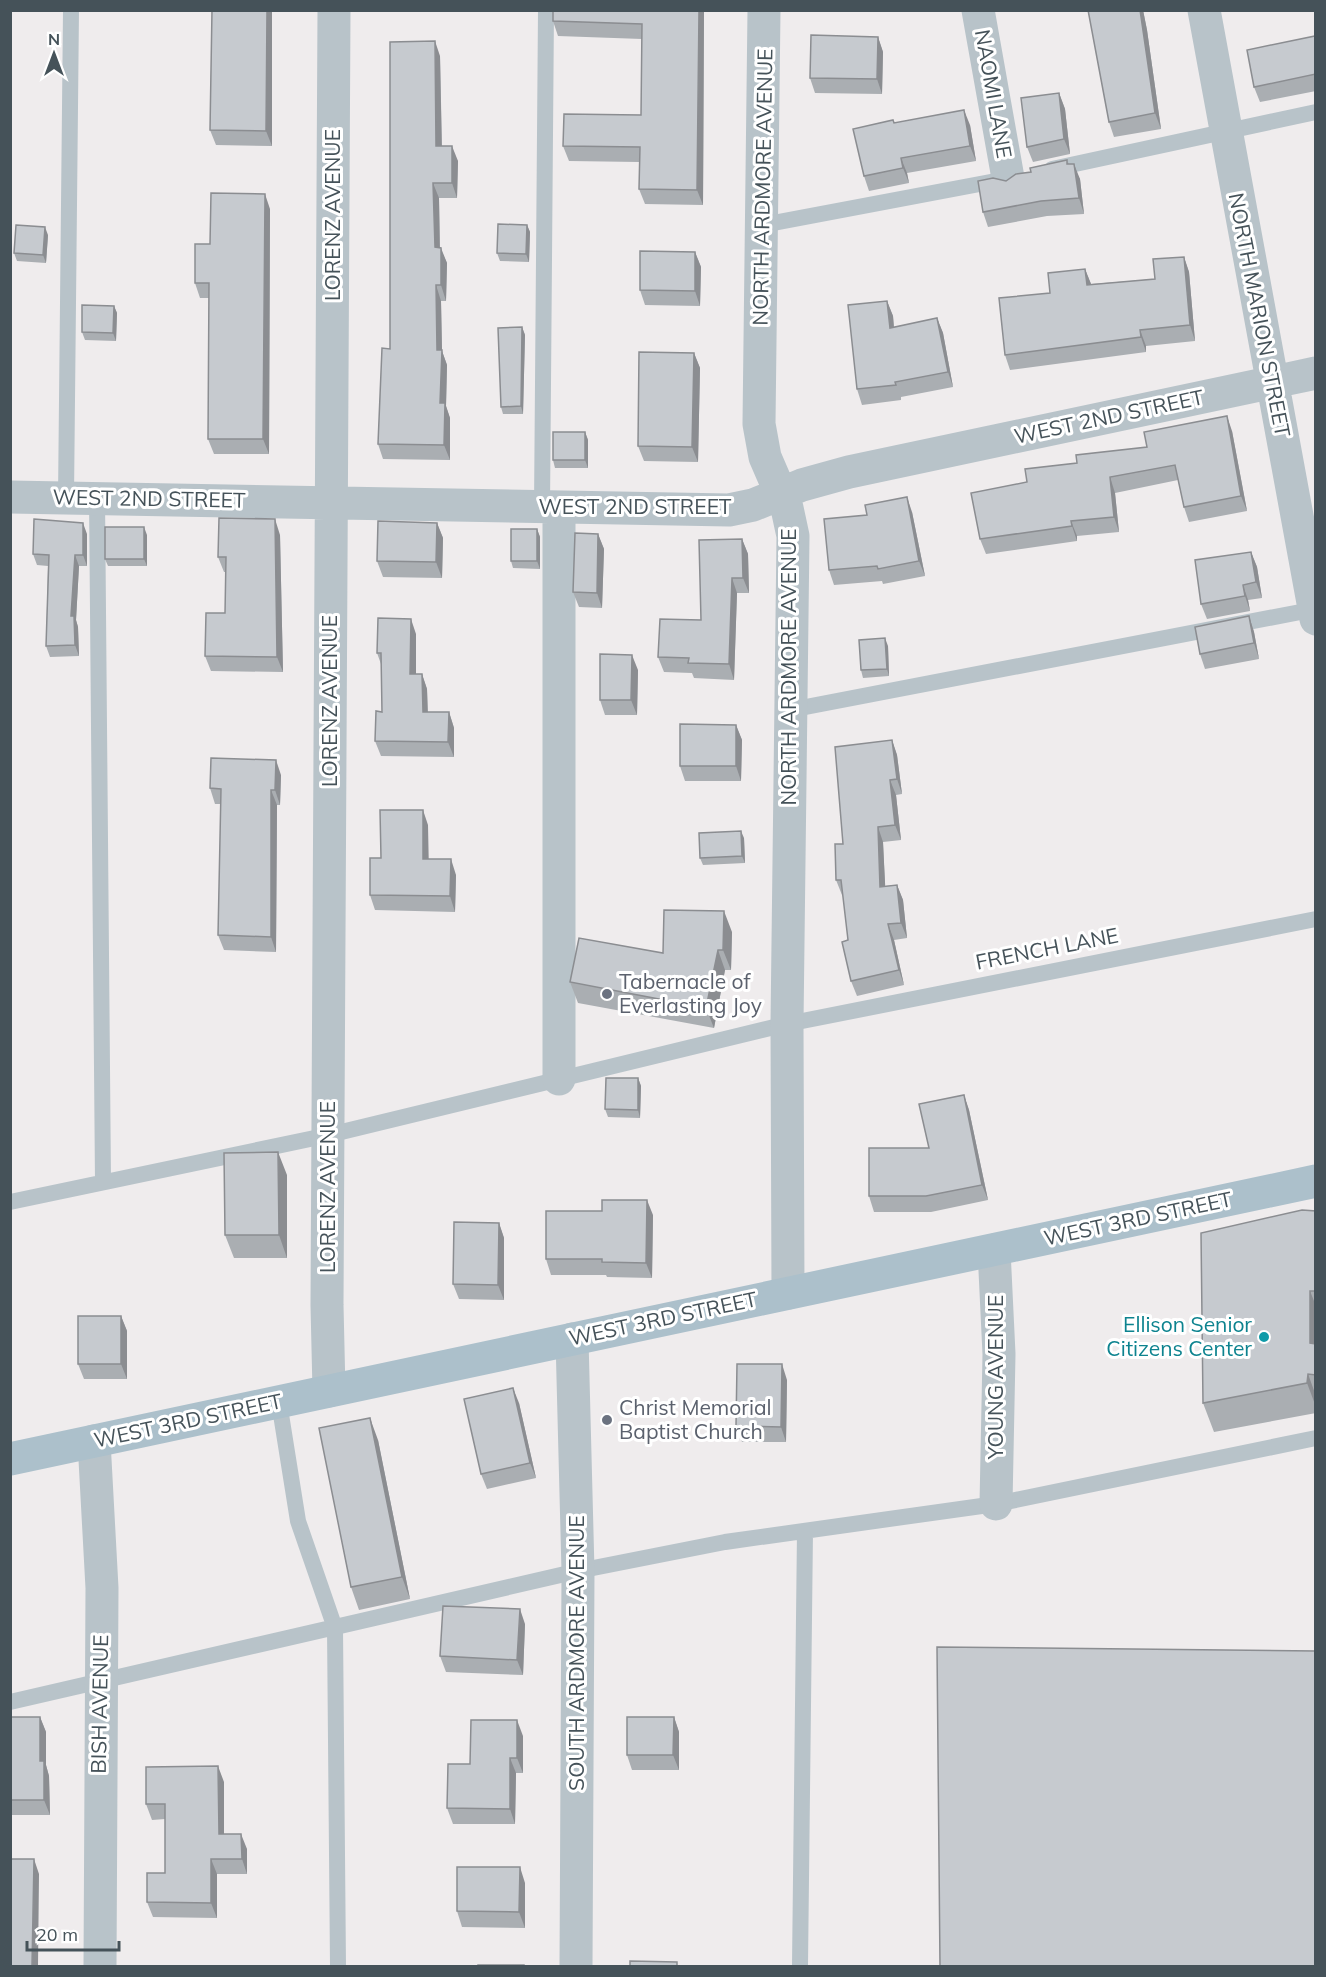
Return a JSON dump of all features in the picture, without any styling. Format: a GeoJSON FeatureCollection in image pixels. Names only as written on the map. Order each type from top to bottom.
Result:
{"type":"FeatureCollection","features":[{"type":"Feature","properties":{"kind":"main road","name":"WEST 3RD STREET"},"geometry":{"type":"LineString","coordinates":[[10,1459],[1316,1181]]}},
{"type":"Feature","properties":{"kind":"street","name":"LORENZ AVENUE"},"geometry":{"type":"LineString","coordinates":[[329,1391],[330,502],[334,10]]}},
{"type":"Feature","properties":{"kind":"street","name":"NORTH ARDMORE AVENUE"},"geometry":{"type":"LineString","coordinates":[[765,10],[759,423],[765,457],[791,521],[793,536],[790,710],[788,1293]]}},
{"type":"Feature","properties":{"kind":"street","name":"NAOMI LANE"},"geometry":{"type":"LineString","coordinates":[[978,10],[1019,176]]}},
{"type":"Feature","properties":{"kind":"street","name":"NORTH MARION STREET"},"geometry":{"type":"LineString","coordinates":[[1204,10],[1315,612]]}},
{"type":"Feature","properties":{"kind":"street","name":"WEST 2ND STREET"},"geometry":{"type":"LineString","coordinates":[[10,498],[729,510],[753,506],[780,494],[849,472],[1316,373]]}},
{"type":"Feature","properties":{"kind":"street"},"geometry":{"type":"LineString","coordinates":[[550,507],[559,1079]]}},
{"type":"Feature","properties":{"kind":"street","name":"YOUNG AVENUE"},"geometry":{"type":"LineString","coordinates":[[994,1250],[999,1353],[996,1504]]}},
{"type":"Feature","properties":{"kind":"street","name":"SOUTH ARDMORE AVENUE"},"geometry":{"type":"LineString","coordinates":[[572,1339],[578,1571],[576,1966]]}},
{"type":"Feature","properties":{"kind":"street","name":"BISH AVENUE"},"geometry":{"type":"LineString","coordinates":[[94,1441],[102,1588],[100,1966]]}},
{"type":"Feature","properties":{"kind":"lane"},"geometry":{"type":"LineString","coordinates":[[71,10],[82,498],[103,1182]]}},
{"type":"Feature","properties":{"kind":"lane"},"geometry":{"type":"LineString","coordinates":[[546,10],[550,507]]}},
{"type":"Feature","properties":{"kind":"lane"},"geometry":{"type":"LineString","coordinates":[[763,225],[1019,176],[1316,112]]}},
{"type":"Feature","properties":{"kind":"lane"},"geometry":{"type":"LineString","coordinates":[[790,710],[1315,612]]}},
{"type":"Feature","properties":{"kind":"lane","name":"FRENCH LANE"},"geometry":{"type":"LineString","coordinates":[[10,1202],[328,1135],[788,1024],[1316,919]]}},
{"type":"Feature","properties":{"kind":"lane"},"geometry":{"type":"LineString","coordinates":[[279,1402],[298,1521],[335,1628],[338,1966]]}},
{"type":"Feature","properties":{"kind":"lane"},"geometry":{"type":"LineString","coordinates":[[10,1702],[578,1571],[725,1542],[996,1504],[1316,1438]]}},
{"type":"Feature","properties":{"kind":"lane"},"geometry":{"type":"LineString","coordinates":[[800,1966],[805,1531]]}},
{"type":"Feature","properties":{"kind":"building"},"geometry":{"type":"Polygon","coordinates":[[[212,10],[267,10],[266,131],[210,130],[212,10]]]}},
{"type":"Feature","properties":{"kind":"building"},"geometry":{"type":"Polygon","coordinates":[[[553,10],[699,10],[697,190],[639,189],[640,147],[563,146],[564,114],[641,115],[642,24],[553,21],[553,10]]]}},
{"type":"Feature","properties":{"kind":"building"},"geometry":{"type":"Polygon","coordinates":[[[1088,10],[1140,10],[1155,113],[1109,122],[1088,10]]]}},
{"type":"Feature","properties":{"kind":"building"},"geometry":{"type":"Polygon","coordinates":[[[811,35],[878,37],[877,79],[810,78],[811,35]]]}},
{"type":"Feature","properties":{"kind":"building"},"geometry":{"type":"Polygon","coordinates":[[[1315,36],[1316,74],[1254,87],[1247,50],[1315,36]]]}},
{"type":"Feature","properties":{"kind":"building"},"geometry":{"type":"Polygon","coordinates":[[[435,41],[436,146],[452,146],[452,183],[433,183],[435,247],[441,248],[441,285],[436,285],[437,350],[442,350],[440,403],[445,403],[444,445],[378,444],[382,348],[390,349],[390,42],[435,41]]]}},
{"type":"Feature","properties":{"kind":"building"},"geometry":{"type":"Polygon","coordinates":[[[1059,93],[1064,139],[1027,147],[1021,98],[1059,93]]]}},
{"type":"Feature","properties":{"kind":"building"},"geometry":{"type":"Polygon","coordinates":[[[964,110],[970,146],[901,158],[903,168],[864,176],[853,129],[893,120],[894,123],[964,110]]]}},
{"type":"Feature","properties":{"kind":"building"},"geometry":{"type":"Polygon","coordinates":[[[1067,160],[1067,164],[1074,164],[1079,198],[1041,201],[983,212],[978,181],[993,178],[1006,181],[1016,174],[1031,172],[1030,168],[1067,160]]]}},
{"type":"Feature","properties":{"kind":"building"},"geometry":{"type":"Polygon","coordinates":[[[211,193],[265,194],[263,439],[208,439],[209,283],[195,283],[195,244],[210,244],[211,193]]]}},
{"type":"Feature","properties":{"kind":"building"},"geometry":{"type":"Polygon","coordinates":[[[498,224],[527,225],[526,254],[497,253],[498,224]]]}},
{"type":"Feature","properties":{"kind":"building"},"geometry":{"type":"Polygon","coordinates":[[[16,225],[45,227],[43,255],[14,253],[16,225]]]}},
{"type":"Feature","properties":{"kind":"building"},"geometry":{"type":"Polygon","coordinates":[[[640,251],[695,252],[695,291],[640,290],[640,251]]]}},
{"type":"Feature","properties":{"kind":"building"},"geometry":{"type":"Polygon","coordinates":[[[1184,257],[1190,325],[1140,330],[1141,337],[1005,355],[999,298],[1050,293],[1048,273],[1085,269],[1087,285],[1155,279],[1153,259],[1184,257]]]}},
{"type":"Feature","properties":{"kind":"building"},"geometry":{"type":"Polygon","coordinates":[[[887,301],[890,328],[937,318],[948,372],[895,382],[896,385],[857,389],[848,305],[887,301]]]}},
{"type":"Feature","properties":{"kind":"building"},"geometry":{"type":"Polygon","coordinates":[[[82,305],[114,306],[113,333],[82,332],[82,305]]]}},
{"type":"Feature","properties":{"kind":"building"},"geometry":{"type":"Polygon","coordinates":[[[522,327],[521,406],[501,407],[498,328],[522,327]]]}},
{"type":"Feature","properties":{"kind":"building"},"geometry":{"type":"Polygon","coordinates":[[[639,352],[694,353],[692,447],[638,446],[639,352]]]}},
{"type":"Feature","properties":{"kind":"building"},"geometry":{"type":"Polygon","coordinates":[[[1227,416],[1241,496],[1184,507],[1175,465],[1110,477],[1114,517],[1071,521],[1072,526],[980,539],[971,493],[1027,482],[1025,469],[1077,463],[1076,455],[1147,447],[1144,432],[1227,416]]]}},
{"type":"Feature","properties":{"kind":"building"},"geometry":{"type":"Polygon","coordinates":[[[553,432],[585,432],[585,460],[553,460],[553,432]]]}},
{"type":"Feature","properties":{"kind":"building"},"geometry":{"type":"Polygon","coordinates":[[[907,497],[919,561],[878,569],[877,566],[829,570],[824,519],[867,515],[865,505],[907,497]]]}},
{"type":"Feature","properties":{"kind":"building"},"geometry":{"type":"Polygon","coordinates":[[[219,518],[275,519],[277,657],[205,656],[206,613],[225,613],[226,557],[218,557],[219,518]]]}},
{"type":"Feature","properties":{"kind":"building"},"geometry":{"type":"Polygon","coordinates":[[[34,519],[83,523],[83,555],[75,555],[71,616],[74,616],[75,645],[46,646],[49,555],[33,554],[34,519]]]}},
{"type":"Feature","properties":{"kind":"building"},"geometry":{"type":"Polygon","coordinates":[[[378,521],[437,523],[436,562],[377,561],[378,521]]]}},
{"type":"Feature","properties":{"kind":"building"},"geometry":{"type":"Polygon","coordinates":[[[105,527],[144,527],[144,559],[105,559],[105,527]]]}},
{"type":"Feature","properties":{"kind":"building"},"geometry":{"type":"Polygon","coordinates":[[[511,529],[537,529],[537,561],[511,561],[511,529]]]}},
{"type":"Feature","properties":{"kind":"building"},"geometry":{"type":"Polygon","coordinates":[[[575,533],[598,534],[597,593],[573,592],[575,533]]]}},
{"type":"Feature","properties":{"kind":"building"},"geometry":{"type":"Polygon","coordinates":[[[742,539],[743,578],[732,578],[729,664],[688,663],[689,658],[658,657],[660,619],[701,620],[699,540],[742,539]]]}},
{"type":"Feature","properties":{"kind":"building"},"geometry":{"type":"Polygon","coordinates":[[[1251,552],[1256,582],[1243,585],[1245,596],[1201,604],[1195,560],[1251,552]]]}},
{"type":"Feature","properties":{"kind":"building"},"geometry":{"type":"Polygon","coordinates":[[[1249,616],[1254,643],[1200,654],[1195,627],[1249,616]]]}},
{"type":"Feature","properties":{"kind":"building"},"geometry":{"type":"Polygon","coordinates":[[[378,618],[411,619],[410,674],[422,674],[423,712],[449,712],[448,742],[375,741],[376,711],[382,712],[381,653],[377,653],[378,618]]]}},
{"type":"Feature","properties":{"kind":"building"},"geometry":{"type":"Polygon","coordinates":[[[885,638],[887,669],[861,670],[859,640],[885,638]]]}},
{"type":"Feature","properties":{"kind":"building"},"geometry":{"type":"Polygon","coordinates":[[[600,654],[632,655],[631,700],[600,700],[600,654]]]}},
{"type":"Feature","properties":{"kind":"building"},"geometry":{"type":"Polygon","coordinates":[[[680,724],[736,725],[736,766],[680,766],[680,724]]]}},
{"type":"Feature","properties":{"kind":"building"},"geometry":{"type":"Polygon","coordinates":[[[892,740],[897,779],[890,780],[895,825],[878,827],[880,887],[897,885],[901,923],[888,924],[899,970],[851,981],[842,942],[848,940],[841,880],[836,880],[835,844],[843,844],[835,747],[892,740]]]}},
{"type":"Feature","properties":{"kind":"building"},"geometry":{"type":"Polygon","coordinates":[[[211,758],[276,760],[275,790],[271,790],[271,937],[218,935],[221,789],[210,788],[211,758]]]}},
{"type":"Feature","properties":{"kind":"building"},"geometry":{"type":"Polygon","coordinates":[[[380,810],[423,810],[423,859],[451,859],[450,896],[370,895],[370,858],[381,858],[380,810]]]}},
{"type":"Feature","properties":{"kind":"building"},"geometry":{"type":"Polygon","coordinates":[[[741,831],[742,856],[700,858],[699,833],[741,831]]]}},
{"type":"Feature","properties":{"kind":"building"},"geometry":{"type":"Polygon","coordinates":[[[664,910],[724,911],[723,950],[718,950],[706,1008],[570,982],[579,938],[663,953],[664,910]]]}},
{"type":"Feature","properties":{"kind":"building"},"geometry":{"type":"Polygon","coordinates":[[[606,1078],[638,1078],[638,1110],[605,1109],[606,1078]]]}},
{"type":"Feature","properties":{"kind":"building"},"geometry":{"type":"Polygon","coordinates":[[[964,1095],[982,1185],[926,1196],[869,1196],[869,1148],[929,1148],[919,1104],[964,1095]]]}},
{"type":"Feature","properties":{"kind":"building"},"geometry":{"type":"Polygon","coordinates":[[[278,1152],[279,1235],[225,1235],[224,1153],[278,1152]]]}},
{"type":"Feature","properties":{"kind":"building"},"geometry":{"type":"Polygon","coordinates":[[[602,1200],[647,1200],[646,1263],[602,1262],[602,1259],[546,1259],[546,1211],[602,1211],[602,1200]]]}},
{"type":"Feature","properties":{"kind":"building","name":"Ellison Senior Citizens Center"},"geometry":{"type":"Polygon","coordinates":[[[1302,1210],[1316,1211],[1316,1291],[1310,1291],[1310,1343],[1316,1344],[1316,1375],[1308,1374],[1307,1383],[1203,1403],[1201,1233],[1302,1210]]]}},
{"type":"Feature","properties":{"kind":"building"},"geometry":{"type":"Polygon","coordinates":[[[454,1222],[499,1223],[498,1285],[453,1284],[454,1222]]]}},
{"type":"Feature","properties":{"kind":"building"},"geometry":{"type":"Polygon","coordinates":[[[78,1316],[121,1316],[121,1364],[78,1364],[78,1316]]]}},
{"type":"Feature","properties":{"kind":"building"},"geometry":{"type":"Polygon","coordinates":[[[737,1364],[782,1364],[781,1427],[736,1426],[737,1364]]]}},
{"type":"Feature","properties":{"kind":"building"},"geometry":{"type":"Polygon","coordinates":[[[513,1388],[530,1463],[481,1474],[464,1399],[513,1388]]]}},
{"type":"Feature","properties":{"kind":"building"},"geometry":{"type":"Polygon","coordinates":[[[370,1418],[402,1577],[351,1587],[319,1428],[370,1418]]]}},
{"type":"Feature","properties":{"kind":"building"},"geometry":{"type":"Polygon","coordinates":[[[443,1606],[520,1609],[517,1660],[440,1656],[443,1606]]]}},
{"type":"Feature","properties":{"kind":"building"},"geometry":{"type":"Polygon","coordinates":[[[937,1647],[1316,1651],[1316,1966],[940,1966],[937,1647]]]}},
{"type":"Feature","properties":{"kind":"building"},"geometry":{"type":"Polygon","coordinates":[[[10,1717],[40,1717],[40,1761],[44,1761],[44,1800],[10,1800],[10,1717]]]}},
{"type":"Feature","properties":{"kind":"building"},"geometry":{"type":"Polygon","coordinates":[[[627,1717],[674,1717],[673,1755],[627,1755],[627,1717]]]}},
{"type":"Feature","properties":{"kind":"building"},"geometry":{"type":"Polygon","coordinates":[[[471,1720],[517,1720],[517,1758],[510,1758],[510,1809],[447,1808],[448,1764],[470,1764],[471,1720]]]}},
{"type":"Feature","properties":{"kind":"building"},"geometry":{"type":"Polygon","coordinates":[[[218,1766],[219,1834],[241,1834],[242,1859],[211,1859],[211,1903],[147,1902],[147,1873],[165,1873],[165,1804],[146,1804],[146,1767],[218,1766]]]}},
{"type":"Feature","properties":{"kind":"building"},"geometry":{"type":"Polygon","coordinates":[[[10,1859],[34,1859],[32,1966],[10,1966],[10,1859]]]}},
{"type":"Feature","properties":{"kind":"building"},"geometry":{"type":"Polygon","coordinates":[[[457,1867],[520,1867],[519,1912],[457,1911],[457,1867]]]}},
{"type":"Feature","properties":{"kind":"building"},"geometry":{"type":"Polygon","coordinates":[[[630,1961],[677,1962],[677,1966],[630,1966],[630,1961]]]}},
{"type":"Feature","properties":{"kind":"building"},"geometry":{"type":"Polygon","coordinates":[[[524,1965],[524,1966],[478,1966],[524,1965]]]}},
{"type":"Feature","properties":{"kind":"place","name":"Tabernacle of Everlasting Joy"},"geometry":{"type":"Point","coordinates":[607,994]}},
{"type":"Feature","properties":{"kind":"place","name":"Ellison Senior Citizens Center"},"geometry":{"type":"Point","coordinates":[1264,1337]}},
{"type":"Feature","properties":{"kind":"place","name":"Christ Memorial Baptist Church"},"geometry":{"type":"Point","coordinates":[607,1420]}}]}
